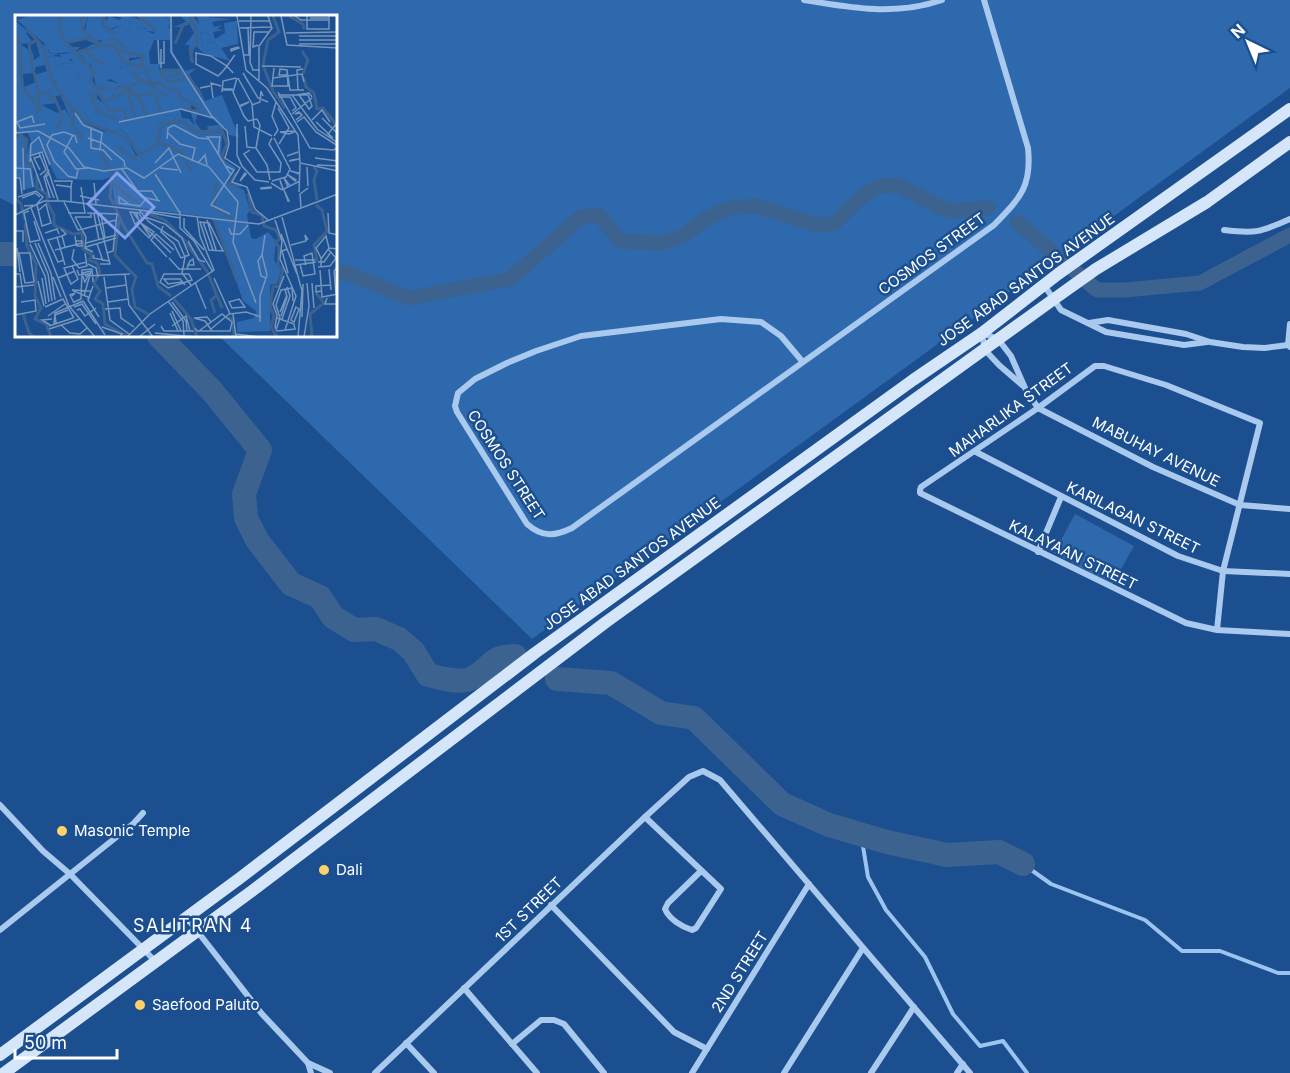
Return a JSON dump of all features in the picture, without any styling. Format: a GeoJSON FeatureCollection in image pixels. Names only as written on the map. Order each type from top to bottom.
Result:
{"type":"FeatureCollection","features":[{"type":"Feature","properties":{"kind":"main road","name":"JOSE ABAD SANTOS AVENUE"},"geometry":{"type":"LineString","coordinates":[[0,1055],[187,918],[509,672],[913,380],[982,333],[1085,254],[1290,109]]}},
{"type":"Feature","properties":{"kind":"main road"},"geometry":{"type":"LineString","coordinates":[[4,1073],[198,932],[555,660],[998,339],[1096,269],[1207,202],[1290,142]]}},
{"type":"Feature","properties":{"kind":"main road"},"geometry":{"type":"LineString","coordinates":[[86,992],[96,1006]]}},
{"type":"Feature","properties":{"kind":"street"},"geometry":{"type":"LineString","coordinates":[[804,0],[856,9],[894,10],[942,0]]}},
{"type":"Feature","properties":{"kind":"street","name":"COSMOS STREET"},"geometry":{"type":"LineString","coordinates":[[802,361],[781,336],[761,322],[721,320],[581,336],[536,351],[476,379],[458,393],[455,406],[527,524],[535,531],[551,535],[572,528],[994,225],[1014,205],[1025,186],[1030,169],[1028,148],[984,0]]}},
{"type":"Feature","properties":{"kind":"street"},"geometry":{"type":"LineString","coordinates":[[1224,230],[1249,233],[1263,231],[1290,219]]}},
{"type":"Feature","properties":{"kind":"street"},"geometry":{"type":"LineString","coordinates":[[1044,285],[1061,310],[1106,332],[1184,345],[1210,342]]}},
{"type":"Feature","properties":{"kind":"street"},"geometry":{"type":"LineString","coordinates":[[1089,323],[1108,321],[1186,334],[1210,342],[1265,348],[1289,346],[1290,324]]}},
{"type":"Feature","properties":{"kind":"street"},"geometry":{"type":"LineString","coordinates":[[982,333],[998,339]]}},
{"type":"Feature","properties":{"kind":"street"},"geometry":{"type":"LineString","coordinates":[[982,333],[985,350]]}},
{"type":"Feature","properties":{"kind":"street","name":"MABUHAY AVENUE"},"geometry":{"type":"LineString","coordinates":[[998,339],[1011,357],[1025,388],[1038,408],[1153,467],[1240,505],[1290,509]]}},
{"type":"Feature","properties":{"kind":"street","name":"MABUHAY AVENUE"},"geometry":{"type":"LineString","coordinates":[[985,350],[1025,388]]}},
{"type":"Feature","properties":{"kind":"street","name":"MAHARLIKA STREET"},"geometry":{"type":"LineString","coordinates":[[920,493],[921,487],[976,452],[1087,370],[1095,366],[1104,366],[1166,385],[1260,423],[1240,505]]}},
{"type":"Feature","properties":{"kind":"street","name":"KARILAGAN STREET"},"geometry":{"type":"LineString","coordinates":[[976,452],[1178,556],[1223,571],[1290,574]]}},
{"type":"Feature","properties":{"kind":"street","name":"KALAYAAN STREET"},"geometry":{"type":"LineString","coordinates":[[920,493],[1186,623],[1217,630],[1290,634]]}},
{"type":"Feature","properties":{"kind":"street"},"geometry":{"type":"LineString","coordinates":[[1038,552],[1060,496]]}},
{"type":"Feature","properties":{"kind":"street"},"geometry":{"type":"LineString","coordinates":[[1217,630],[1223,571],[1240,505]]}},
{"type":"Feature","properties":{"kind":"street","name":"1ST STREET"},"geometry":{"type":"LineString","coordinates":[[375,1073],[550,905],[689,777],[704,771],[720,780],[809,884]]}},
{"type":"Feature","properties":{"kind":"street"},"geometry":{"type":"LineString","coordinates":[[0,805],[43,851],[70,874],[156,962]]}},
{"type":"Feature","properties":{"kind":"street"},"geometry":{"type":"LineString","coordinates":[[0,930],[143,813]]}},
{"type":"Feature","properties":{"kind":"street"},"geometry":{"type":"LineString","coordinates":[[645,816],[721,889],[696,928],[692,930],[687,929],[668,915],[665,909],[668,903],[701,871]]}},
{"type":"Feature","properties":{"kind":"street"},"geometry":{"type":"LineString","coordinates":[[809,884],[970,1073]]}},
{"type":"Feature","properties":{"kind":"street","name":"2ND STREET"},"geometry":{"type":"LineString","coordinates":[[692,1073],[809,884]]}},
{"type":"Feature","properties":{"kind":"street"},"geometry":{"type":"LineString","coordinates":[[550,905],[674,1032],[707,1049]]}},
{"type":"Feature","properties":{"kind":"street"},"geometry":{"type":"LineString","coordinates":[[187,918],[262,1014],[308,1063],[312,1073]]}},
{"type":"Feature","properties":{"kind":"street"},"geometry":{"type":"LineString","coordinates":[[784,1073],[863,948]]}},
{"type":"Feature","properties":{"kind":"street"},"geometry":{"type":"LineString","coordinates":[[464,988],[537,1073]]}},
{"type":"Feature","properties":{"kind":"street"},"geometry":{"type":"LineString","coordinates":[[871,1073],[914,1007]]}},
{"type":"Feature","properties":{"kind":"street"},"geometry":{"type":"LineString","coordinates":[[512,1044],[541,1020],[554,1020],[564,1024],[604,1073]]}},
{"type":"Feature","properties":{"kind":"street"},"geometry":{"type":"LineString","coordinates":[[406,1043],[434,1073]]}},
{"type":"Feature","properties":{"kind":"street"},"geometry":{"type":"LineString","coordinates":[[308,1063],[330,1073]]}},
{"type":"Feature","properties":{"kind":"street"},"geometry":{"type":"LineString","coordinates":[[957,1073],[963,1064]]}},
{"type":"Feature","properties":{"kind":"shaded area"},"geometry":{"type":"Polygon","coordinates":[[[0,0],[1290,0],[1290,88],[532,639],[221,338],[338,338],[338,15],[15,15],[15,206],[0,198],[0,0]]]}},
{"type":"Feature","properties":{"kind":"shaded area"},"geometry":{"type":"Polygon","coordinates":[[[1075,514],[1134,546],[1112,585],[1054,553],[1075,514]]]}},
{"type":"Feature","properties":{"kind":"waterway"},"geometry":{"type":"LineString","coordinates":[[338,274],[344,272],[409,298],[510,279],[581,217],[599,215],[620,241],[662,243],[683,236],[704,220],[729,208],[756,206],[818,225],[833,224],[865,194],[879,186],[897,185],[940,207],[953,211],[988,208]]}},
{"type":"Feature","properties":{"kind":"waterway"},"geometry":{"type":"LineString","coordinates":[[1017,222],[1097,290],[1125,290],[1200,283],[1290,235]]}},
{"type":"Feature","properties":{"kind":"waterway"},"geometry":{"type":"LineString","coordinates":[[0,254],[15,254]]}},
{"type":"Feature","properties":{"kind":"waterway"},"geometry":{"type":"LineString","coordinates":[[161,338],[212,391],[260,450],[244,494],[246,518],[257,540],[291,584],[320,597],[333,617],[354,630],[376,629],[399,639],[413,651],[428,675],[451,680],[469,679],[495,660],[515,656]]}},
{"type":"Feature","properties":{"kind":"waterway"},"geometry":{"type":"LineString","coordinates":[[557,679],[611,683],[661,713],[694,718],[782,804],[829,825],[887,842],[947,855],[999,852],[1023,864]]}},
{"type":"Feature","properties":{"kind":"waterway"},"geometry":{"type":"LineString","coordinates":[[861,834],[868,877],[886,910],[925,957],[953,1014],[980,1046],[1003,1041],[1027,1073]]}},
{"type":"Feature","properties":{"kind":"waterway"},"geometry":{"type":"LineString","coordinates":[[1023,864],[1051,884],[1145,920],[1182,951],[1220,951],[1278,973],[1290,973]]}},
{"type":"Feature","properties":{"kind":"place","name":"Masonic Temple"},"geometry":{"type":"Point","coordinates":[62,831]}},
{"type":"Feature","properties":{"kind":"place","name":"Dali"},"geometry":{"type":"Point","coordinates":[324,870]}},
{"type":"Feature","properties":{"kind":"place","name":"Saefood Paluto"},"geometry":{"type":"Point","coordinates":[140,1005]}},
{"type":"Feature","properties":{"kind":"district","name":"SALITRAN 4"},"geometry":{"type":"Point","coordinates":[193,926]}}]}
